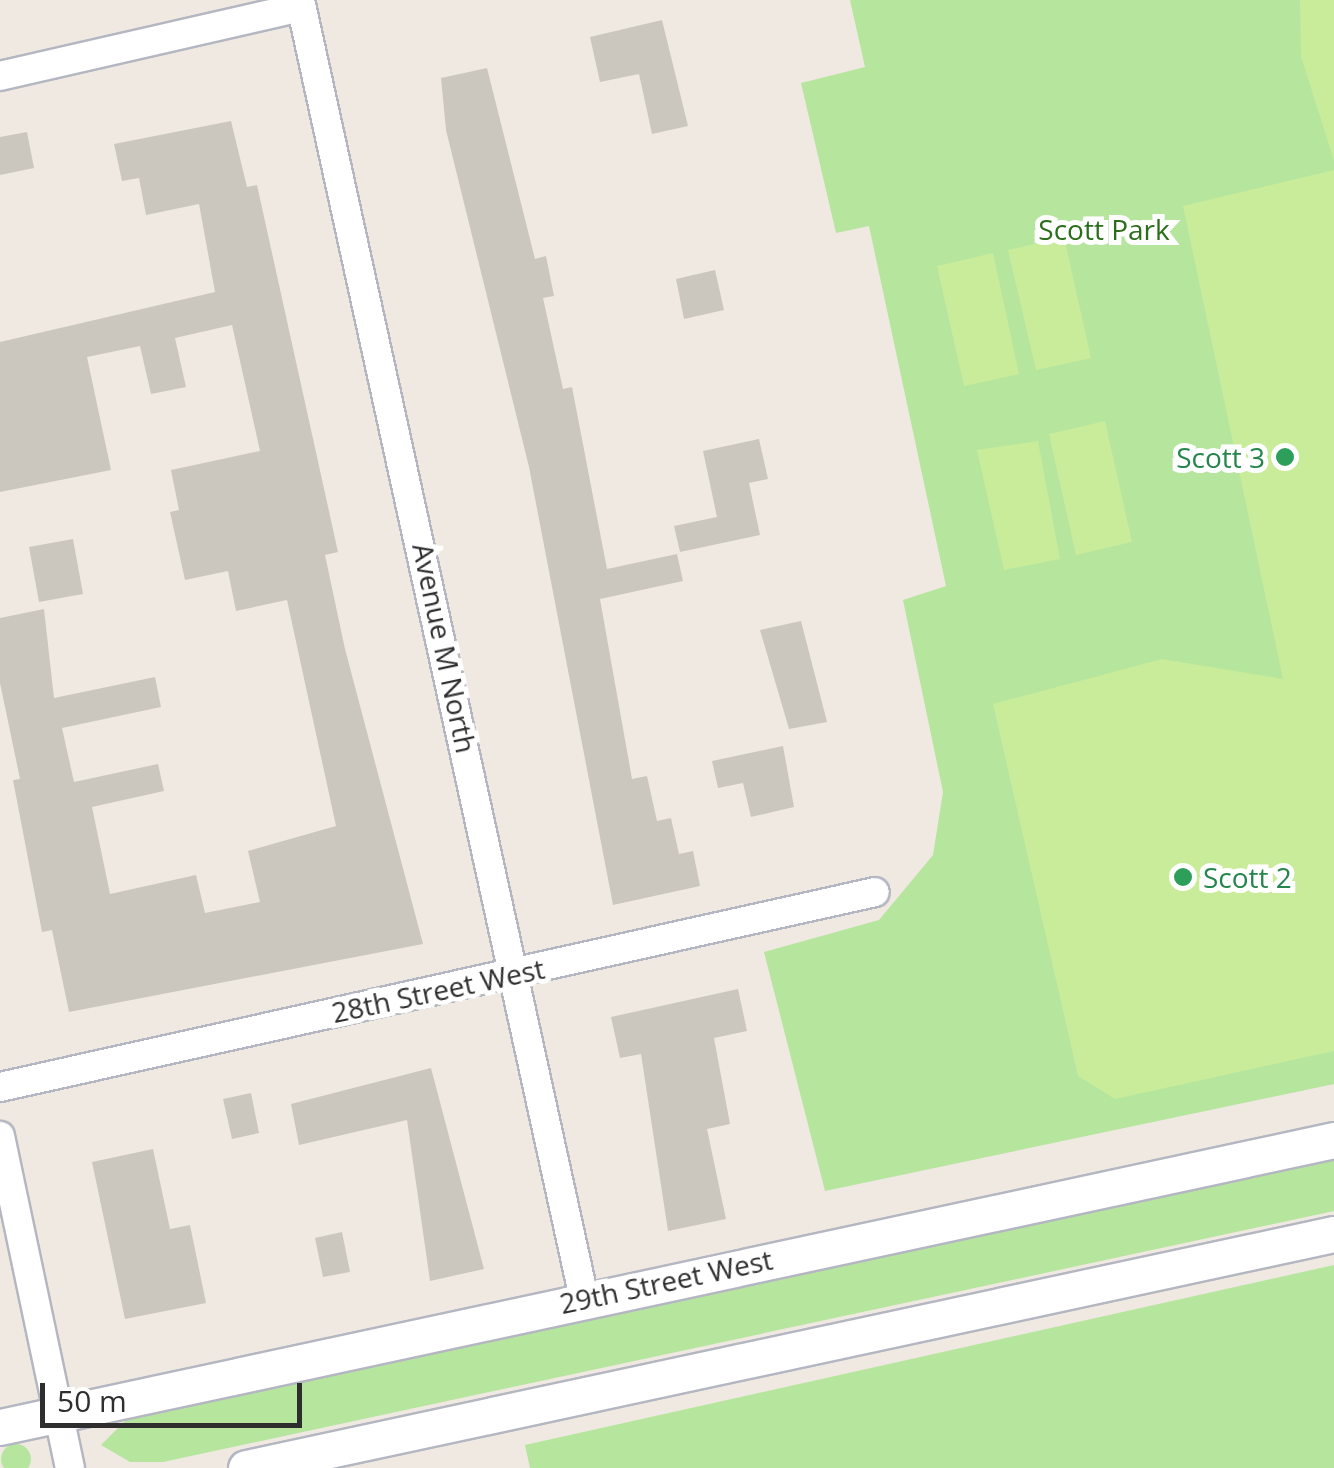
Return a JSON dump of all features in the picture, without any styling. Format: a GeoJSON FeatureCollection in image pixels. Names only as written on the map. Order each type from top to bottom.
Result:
{"type":"FeatureCollection","features":[{"type":"Feature","properties":{"kind":"street"},"geometry":{"type":"LineString","coordinates":[[0,76],[300,3]]}},
{"type":"Feature","properties":{"kind":"street","name":"Avenue M North"},"geometry":{"type":"LineString","coordinates":[[300,3],[584,1298]]}},
{"type":"Feature","properties":{"kind":"street","name":"28th Street West"},"geometry":{"type":"LineString","coordinates":[[0,1087],[875,892]]}},
{"type":"Feature","properties":{"kind":"street"},"geometry":{"type":"LineString","coordinates":[[0,1136],[70,1468]]}},
{"type":"Feature","properties":{"kind":"street","name":"29th Street West"},"geometry":{"type":"LineString","coordinates":[[0,1427],[584,1298],[1334,1140]]}},
{"type":"Feature","properties":{"kind":"street"},"geometry":{"type":"LineString","coordinates":[[246,1468],[1334,1234]]}},
{"type":"Feature","properties":{"kind":"green space","name":"Scott Park"},"geometry":{"type":"Polygon","coordinates":[[[850,0],[1334,0],[1334,1084],[825,1191],[764,952],[879,920],[933,855],[943,792],[903,600],[946,586],[869,226],[836,233],[801,83],[865,67],[850,0]]]}},
{"type":"Feature","properties":{"kind":"green space"},"geometry":{"type":"Polygon","coordinates":[[[1300,0],[1334,0],[1334,161],[1301,56],[1300,0]]]}},
{"type":"Feature","properties":{"kind":"green space","name":"Scott 2"},"geometry":{"type":"Polygon","coordinates":[[[1334,170],[1334,1051],[1115,1099],[1078,1076],[993,704],[1162,659],[1283,679],[1183,206],[1334,170]]]}},
{"type":"Feature","properties":{"kind":"green space"},"geometry":{"type":"Polygon","coordinates":[[[1064,237],[1091,358],[1036,370],[1008,250],[1064,237]]]}},
{"type":"Feature","properties":{"kind":"green space"},"geometry":{"type":"Polygon","coordinates":[[[993,253],[1019,374],[964,386],[937,266],[993,253]]]}},
{"type":"Feature","properties":{"kind":"green space"},"geometry":{"type":"Polygon","coordinates":[[[1105,421],[1132,542],[1076,555],[1049,434],[1105,421]]]}},
{"type":"Feature","properties":{"kind":"green space"},"geometry":{"type":"Polygon","coordinates":[[[1038,441],[1060,559],[1004,570],[977,450],[1038,441]]]}},
{"type":"Feature","properties":{"kind":"green space"},"geometry":{"type":"Polygon","coordinates":[[[1334,1153],[1334,1211],[163,1462],[130,1462],[101,1445],[129,1417],[1334,1153]]]}},
{"type":"Feature","properties":{"kind":"green space"},"geometry":{"type":"Polygon","coordinates":[[[1334,1265],[1334,1468],[530,1468],[525,1445],[1334,1265]]]}},
{"type":"Feature","properties":{"kind":"green space"},"geometry":{"type":"Polygon","coordinates":[[[16,1444],[26,1449],[31,1459],[26,1469],[16,1474],[6,1469],[1,1459],[6,1449],[16,1444]]]}},
{"type":"Feature","properties":{"kind":"building"},"geometry":{"type":"Polygon","coordinates":[[[662,20],[688,126],[652,134],[639,74],[600,82],[590,37],[662,20]]]}},
{"type":"Feature","properties":{"kind":"building"},"geometry":{"type":"Polygon","coordinates":[[[487,68],[535,259],[546,256],[554,296],[543,298],[563,389],[572,387],[607,569],[677,554],[683,581],[600,599],[632,779],[647,776],[657,821],[671,818],[679,854],[693,851],[700,886],[613,905],[529,467],[446,130],[441,78],[487,68]]]}},
{"type":"Feature","properties":{"kind":"building"},"geometry":{"type":"Polygon","coordinates":[[[231,121],[247,187],[257,185],[338,552],[325,555],[345,649],[423,944],[69,1012],[52,930],[42,932],[13,780],[20,779],[0,683],[0,618],[44,609],[54,698],[155,677],[161,707],[62,728],[74,782],[158,764],[164,791],[92,807],[110,894],[196,875],[205,913],[260,902],[248,851],[336,826],[287,600],[236,611],[228,571],[185,580],[170,512],[179,510],[171,470],[260,451],[232,325],[175,338],[186,387],[151,394],[140,346],[87,357],[111,470],[0,492],[0,342],[215,292],[199,204],[146,215],[139,178],[122,181],[114,144],[231,121]]]}},
{"type":"Feature","properties":{"kind":"building"},"geometry":{"type":"Polygon","coordinates":[[[27,132],[34,168],[0,175],[0,137],[27,132]]]}},
{"type":"Feature","properties":{"kind":"building"},"geometry":{"type":"Polygon","coordinates":[[[715,270],[724,310],[684,319],[676,279],[715,270]]]}},
{"type":"Feature","properties":{"kind":"building"},"geometry":{"type":"Polygon","coordinates":[[[759,439],[768,479],[749,483],[760,535],[680,552],[674,526],[717,517],[703,451],[759,439]]]}},
{"type":"Feature","properties":{"kind":"building"},"geometry":{"type":"Polygon","coordinates":[[[73,539],[83,594],[39,602],[29,547],[73,539]]]}},
{"type":"Feature","properties":{"kind":"building"},"geometry":{"type":"Polygon","coordinates":[[[801,621],[827,722],[789,729],[760,630],[801,621]]]}},
{"type":"Feature","properties":{"kind":"building"},"geometry":{"type":"Polygon","coordinates":[[[783,746],[794,807],[751,817],[743,783],[718,788],[712,761],[783,746]]]}},
{"type":"Feature","properties":{"kind":"building"},"geometry":{"type":"Polygon","coordinates":[[[738,989],[747,1031],[714,1038],[730,1124],[707,1129],[726,1219],[668,1231],[641,1054],[620,1058],[611,1017],[738,989]]]}},
{"type":"Feature","properties":{"kind":"building"},"geometry":{"type":"Polygon","coordinates":[[[431,1068],[484,1269],[430,1281],[407,1120],[299,1145],[291,1104],[431,1068]]]}},
{"type":"Feature","properties":{"kind":"building"},"geometry":{"type":"Polygon","coordinates":[[[251,1093],[259,1133],[232,1139],[223,1099],[251,1093]]]}},
{"type":"Feature","properties":{"kind":"building"},"geometry":{"type":"Polygon","coordinates":[[[153,1149],[170,1229],[190,1225],[206,1303],[125,1319],[92,1162],[153,1149]]]}},
{"type":"Feature","properties":{"kind":"building"},"geometry":{"type":"Polygon","coordinates":[[[342,1232],[350,1272],[323,1277],[315,1238],[342,1232]]]}},
{"type":"Feature","properties":{"kind":"place","name":"Scott 3"},"geometry":{"type":"Point","coordinates":[1285,457]}},
{"type":"Feature","properties":{"kind":"place","name":"Scott 2"},"geometry":{"type":"Point","coordinates":[1183,877]}}]}
